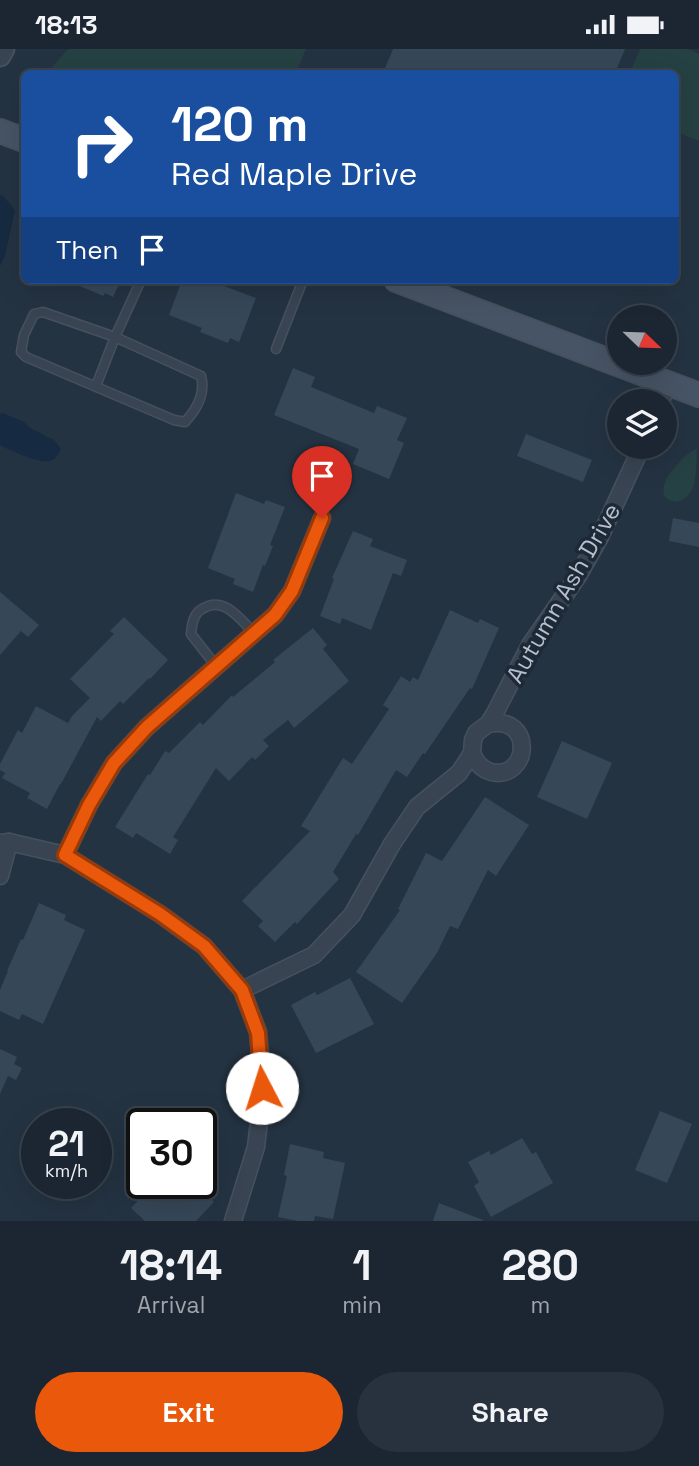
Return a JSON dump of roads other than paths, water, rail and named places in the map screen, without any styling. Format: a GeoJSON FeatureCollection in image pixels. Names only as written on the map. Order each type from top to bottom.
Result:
{"type":"FeatureCollection","features":[{"type":"Feature","properties":{"kind":"main road"},"geometry":{"type":"LineString","coordinates":[[0,131],[21,139]]}},
{"type":"Feature","properties":{"kind":"main road"},"geometry":{"type":"LineString","coordinates":[[406,284],[658,389]]}},
{"type":"Feature","properties":{"kind":"main road"},"geometry":{"type":"LineString","coordinates":[[677,393],[699,395]]}},
{"type":"Feature","properties":{"kind":"street"},"geometry":{"type":"LineString","coordinates":[[0,55],[4,49]]}},
{"type":"Feature","properties":{"kind":"street","name":"Autumn Ash Drive"},"geometry":{"type":"LineString","coordinates":[[242,990],[314,954],[352,915],[392,844],[417,807],[459,773],[472,753],[472,740],[476,733],[488,724],[530,645],[578,576],[600,537],[636,459]]}},
{"type":"Feature","properties":{"kind":"street"},"geometry":{"type":"LineString","coordinates":[[65,855],[89,805],[114,763],[147,727],[275,615],[292,591],[322,518]]}},
{"type":"Feature","properties":{"kind":"street","name":"Autumn Ash Drive"},"geometry":{"type":"LineString","coordinates":[[459,773],[495,773],[511,769],[521,756],[521,740],[518,733],[505,723],[501,702]]}},
{"type":"Feature","properties":{"kind":"street"},"geometry":{"type":"LineString","coordinates":[[488,724],[505,723]]}},
{"type":"Feature","properties":{"kind":"street"},"geometry":{"type":"LineString","coordinates":[[472,753],[480,767],[487,771]]}},
{"type":"Feature","properties":{"kind":"street"},"geometry":{"type":"LineString","coordinates":[[0,876],[4,843],[65,855],[160,914],[204,946],[242,990],[258,1033],[262,1088],[256,1147],[233,1221]]}},
{"type":"Feature","properties":{"kind":"lane"},"geometry":{"type":"LineString","coordinates":[[96,386],[139,284]]}},
{"type":"Feature","properties":{"kind":"lane"},"geometry":{"type":"LineString","coordinates":[[276,349],[301,284]]}},
{"type":"Feature","properties":{"kind":"lane"},"geometry":{"type":"LineString","coordinates":[[43,312],[115,337],[201,376],[201,396],[195,411],[185,422],[174,420],[26,357],[21,352],[23,335],[34,314],[43,312]]}},
{"type":"Feature","properties":{"kind":"lane"},"geometry":{"type":"LineString","coordinates":[[216,666],[191,634],[197,611],[210,604],[224,606],[232,610],[254,633]]}},
{"type":"Feature","properties":{"kind":"water"},"geometry":{"type":"Polygon","coordinates":[[[0,195],[15,210],[5,256],[0,266],[0,195]]]}},
{"type":"Feature","properties":{"kind":"water"},"geometry":{"type":"Polygon","coordinates":[[[3,413],[54,440],[61,449],[57,456],[50,461],[39,460],[0,445],[0,414],[3,413]]]}}]}
